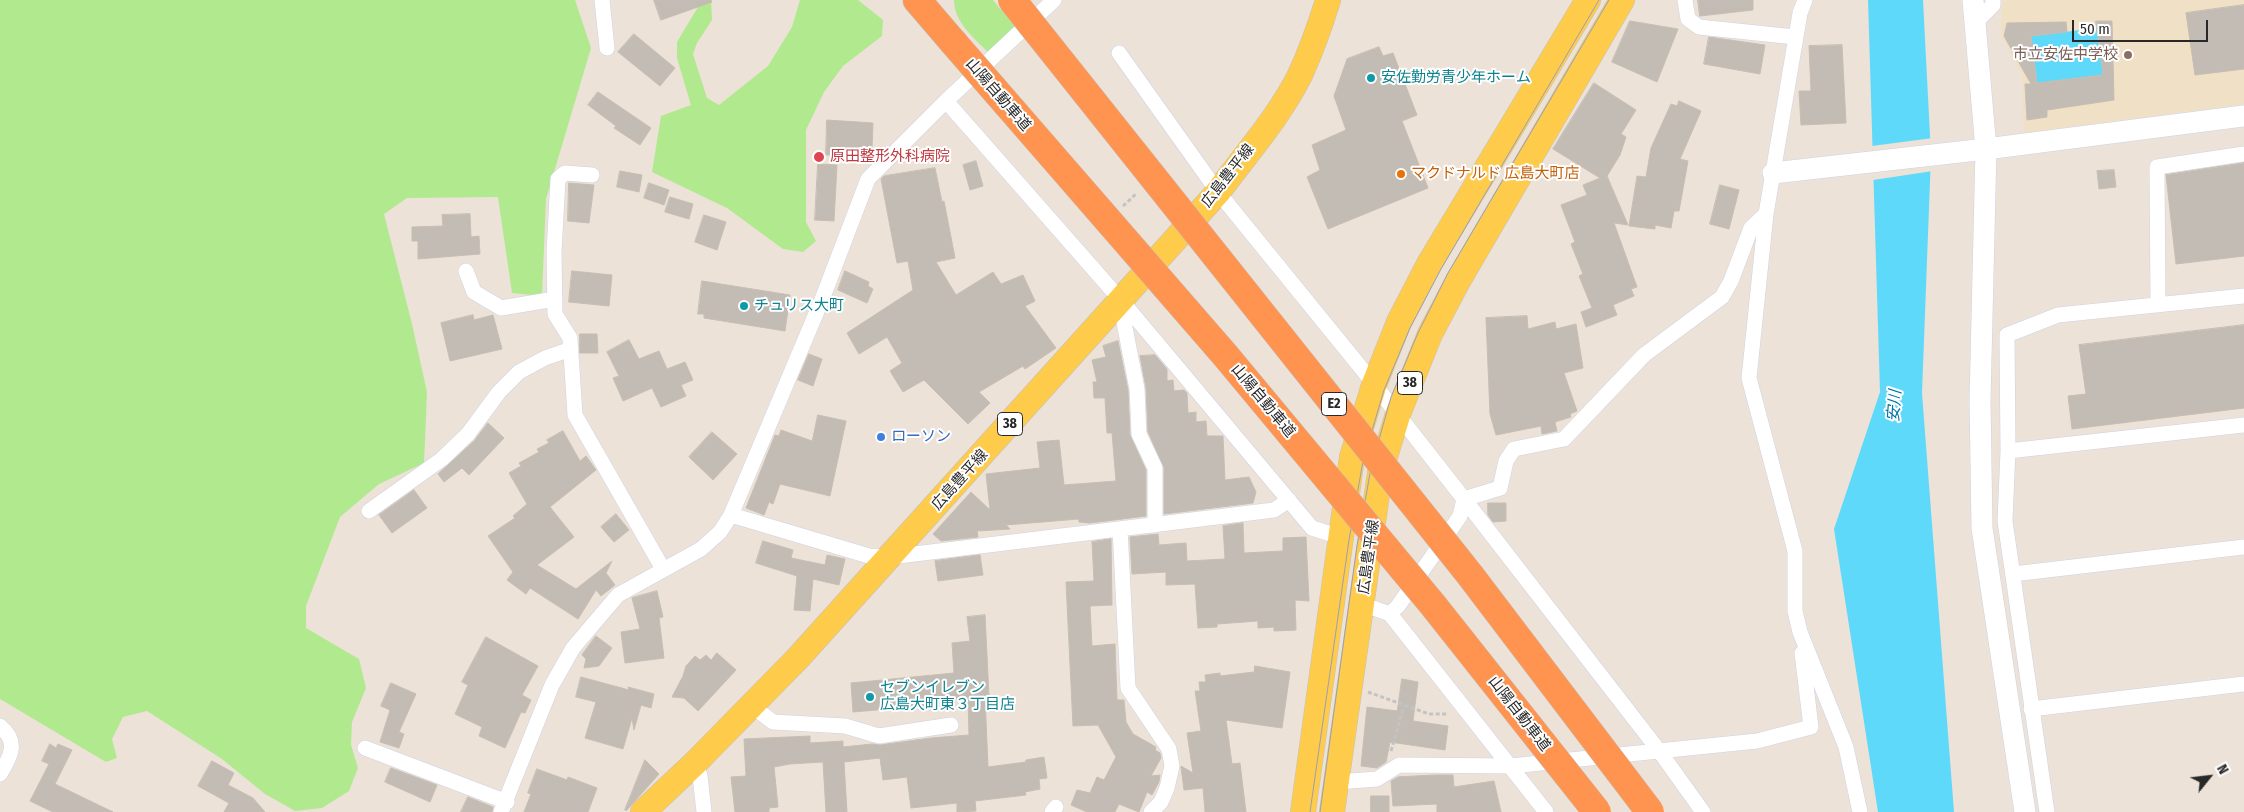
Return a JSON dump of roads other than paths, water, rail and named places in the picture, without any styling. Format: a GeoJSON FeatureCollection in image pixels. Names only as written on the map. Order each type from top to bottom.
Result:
{"type":"FeatureCollection","features":[{"type":"Feature","properties":{"kind":"highway","name":"山陽自動車道"},"geometry":{"type":"LineString","coordinates":[[917,0],[1231,363],[1433,606],[1597,812]]}},
{"type":"Feature","properties":{"kind":"highway","name":"E2"},"geometry":{"type":"LineString","coordinates":[[1012,0],[1470,575],[1650,812]]}},
{"type":"Feature","properties":{"kind":"main road","name":"広島豊平線"},"geometry":{"type":"LineString","coordinates":[[643,812],[752,706],[890,557],[1218,192],[1272,118],[1299,76],[1321,24],[1328,0]]}},
{"type":"Feature","properties":{"kind":"main road","name":"広島豊平線"},"geometry":{"type":"LineString","coordinates":[[1303,812],[1352,457],[1374,385],[1399,322],[1429,264],[1588,0]]}},
{"type":"Feature","properties":{"kind":"main road","name":"広島豊平線"},"geometry":{"type":"LineString","coordinates":[[1332,812],[1380,473],[1398,414],[1430,334],[1458,281],[1622,0]]}},
{"type":"Feature","properties":{"kind":"street"},"geometry":{"type":"LineString","coordinates":[[602,0],[607,48]]}},
{"type":"Feature","properties":{"kind":"street"},"geometry":{"type":"LineString","coordinates":[[365,748],[504,807],[552,685],[573,648],[618,595],[701,549],[720,532],[731,516],[823,297],[868,179],[946,101],[1054,0]]}},
{"type":"Feature","properties":{"kind":"street"},"geometry":{"type":"LineString","coordinates":[[1685,0],[1688,19],[1698,27],[1796,37]]}},
{"type":"Feature","properties":{"kind":"street"},"geometry":{"type":"LineString","coordinates":[[1337,782],[1377,779],[1399,765],[1511,766],[1757,741],[1811,727],[1800,632],[1795,611],[1795,551],[1749,378],[1766,214],[1800,13],[1805,0]]}},
{"type":"Feature","properties":{"kind":"street"},"geometry":{"type":"LineString","coordinates":[[1973,0],[1981,149],[1980,401],[1982,528],[2025,812]]}},
{"type":"Feature","properties":{"kind":"street"},"geometry":{"type":"LineString","coordinates":[[1975,23],[1993,5],[1993,0]]}},
{"type":"Feature","properties":{"kind":"street"},"geometry":{"type":"LineString","coordinates":[[1119,53],[1218,192],[1398,414],[1660,752],[1703,812]]}},
{"type":"Feature","properties":{"kind":"street"},"geometry":{"type":"LineString","coordinates":[[946,101],[1312,528],[1340,538]]}},
{"type":"Feature","properties":{"kind":"street"},"geometry":{"type":"LineString","coordinates":[[1773,173],[2244,116]]}},
{"type":"Feature","properties":{"kind":"street"},"geometry":{"type":"LineString","coordinates":[[2158,304],[2157,167],[2244,154]]}},
{"type":"Feature","properties":{"kind":"street"},"geometry":{"type":"LineString","coordinates":[[592,175],[565,173],[558,179],[554,252],[555,314],[570,338],[575,415],[663,569]]}},
{"type":"Feature","properties":{"kind":"street"},"geometry":{"type":"LineString","coordinates":[[1464,499],[1500,488],[1506,461],[1514,449],[1564,439],[1644,355],[1722,297],[1731,281],[1751,228],[1766,214]]}},
{"type":"Feature","properties":{"kind":"street"},"geometry":{"type":"LineString","coordinates":[[466,271],[474,292],[501,308],[555,299]]}},
{"type":"Feature","properties":{"kind":"street"},"geometry":{"type":"LineString","coordinates":[[2047,812],[2005,521],[2008,451],[2007,335],[2058,315],[2244,296]]}},
{"type":"Feature","properties":{"kind":"street"},"geometry":{"type":"LineString","coordinates":[[1120,302],[1137,389],[1139,434],[1155,468],[1155,524]]}},
{"type":"Feature","properties":{"kind":"street"},"geometry":{"type":"LineString","coordinates":[[369,511],[442,459],[468,434],[499,392],[519,372],[545,358],[571,349]]}},
{"type":"Feature","properties":{"kind":"street"},"geometry":{"type":"LineString","coordinates":[[2008,451],[2244,425]]}},
{"type":"Feature","properties":{"kind":"street"},"geometry":{"type":"LineString","coordinates":[[1390,614],[1398,606],[1460,516],[1464,499]]}},
{"type":"Feature","properties":{"kind":"street"},"geometry":{"type":"LineString","coordinates":[[731,516],[869,556],[890,557],[1274,510],[1289,500]]}},
{"type":"Feature","properties":{"kind":"street"},"geometry":{"type":"LineString","coordinates":[[1120,529],[1128,688],[1165,741],[1169,749],[1172,766],[1168,788],[1161,802],[1152,812]]}},
{"type":"Feature","properties":{"kind":"street"},"geometry":{"type":"LineString","coordinates":[[2013,574],[2244,547]]}},
{"type":"Feature","properties":{"kind":"street"},"geometry":{"type":"LineString","coordinates":[[1362,604],[1390,614],[1546,812]]}},
{"type":"Feature","properties":{"kind":"street"},"geometry":{"type":"LineString","coordinates":[[1800,632],[1846,747],[1860,812]]}},
{"type":"Feature","properties":{"kind":"street"},"geometry":{"type":"LineString","coordinates":[[2032,709],[2244,684]]}},
{"type":"Feature","properties":{"kind":"street"},"geometry":{"type":"LineString","coordinates":[[752,706],[773,722],[844,726],[879,736],[951,725]]}},
{"type":"Feature","properties":{"kind":"street"},"geometry":{"type":"LineString","coordinates":[[0,726],[9,734],[12,744],[8,760],[0,774]]}},
{"type":"Feature","properties":{"kind":"street"},"geometry":{"type":"LineString","coordinates":[[695,763],[700,776],[704,812]]}},
{"type":"Feature","properties":{"kind":"water","name":"安川"},"geometry":{"type":"Polygon","coordinates":[[[1868,0],[1923,0],[1931,155],[1922,393],[1954,812],[1878,812],[1834,529],[1880,392],[1868,0]]]}},
{"type":"Feature","properties":{"kind":"water"},"geometry":{"type":"Polygon","coordinates":[[[2097,28],[2103,75],[2037,83],[2031,36],[2097,28]]]}},
{"type":"Feature","properties":{"kind":"tram line"},"geometry":{"type":"LineString","coordinates":[[1310,812],[1349,540],[1363,461],[1384,390],[1410,328],[1441,269],[1599,0]]}},
{"type":"Feature","properties":{"kind":"tram line"},"geometry":{"type":"LineString","coordinates":[[1320,812],[1357,546],[1371,468],[1391,397],[1418,333],[1448,273],[1609,0]]}},
{"type":"Feature","properties":{"kind":"place","name":"市立安佐中学校"},"geometry":{"type":"Point","coordinates":[2128,55]}},
{"type":"Feature","properties":{"kind":"place","name":"安佐勤労青少年ホーム"},"geometry":{"type":"Point","coordinates":[1371,78]}},
{"type":"Feature","properties":{"kind":"place","name":"原田整形外科病院"},"geometry":{"type":"Point","coordinates":[819,157]}},
{"type":"Feature","properties":{"kind":"place","name":"マクドナルド 広島大町店"},"geometry":{"type":"Point","coordinates":[1401,174]}},
{"type":"Feature","properties":{"kind":"place","name":"チュリス大町"},"geometry":{"type":"Point","coordinates":[744,306]}},
{"type":"Feature","properties":{"kind":"place","name":"ローソン"},"geometry":{"type":"Point","coordinates":[881,437]}},
{"type":"Feature","properties":{"kind":"place","name":"セブンイレブン 広島大町東３丁目店"},"geometry":{"type":"Point","coordinates":[870,697]}}]}
